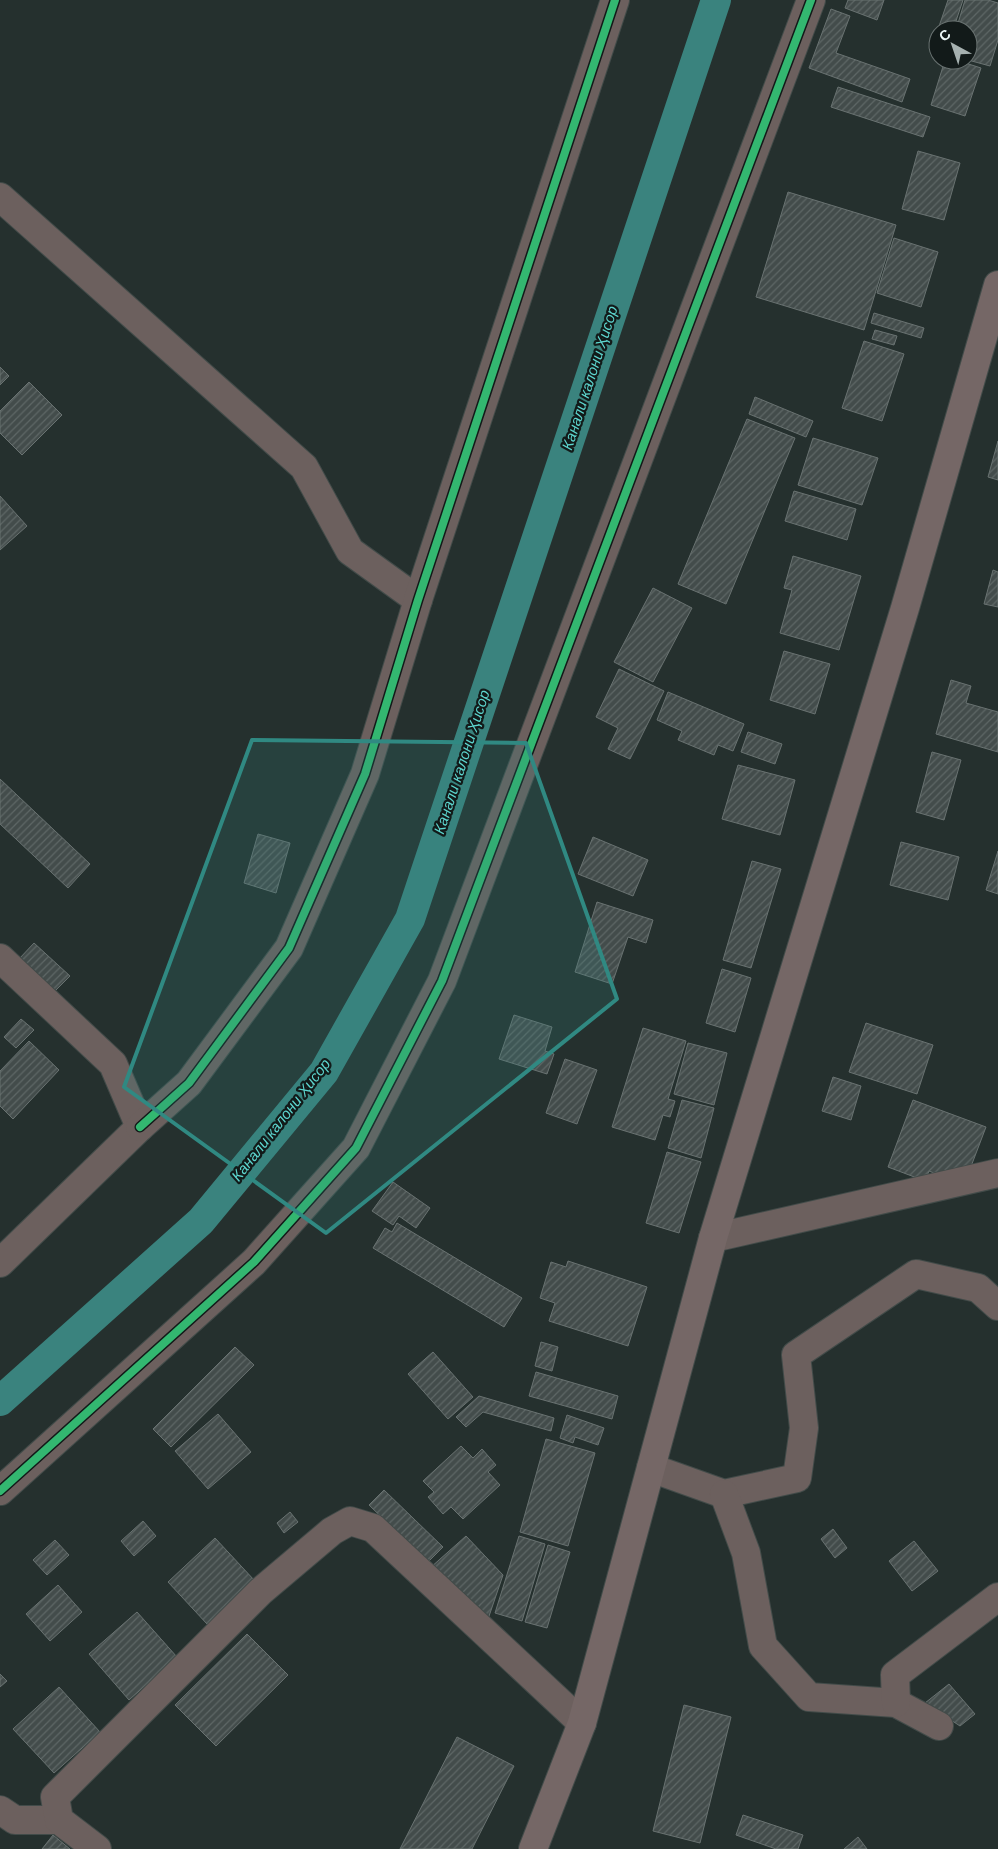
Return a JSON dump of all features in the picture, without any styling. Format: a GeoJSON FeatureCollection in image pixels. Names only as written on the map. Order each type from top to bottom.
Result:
{"type":"FeatureCollection","features":[{"type":"Feature","properties":{"kind":"main road"},"geometry":{"type":"LineString","coordinates":[[533,1849],[582,1722],[713,1238],[904,608],[998,285]]}},
{"type":"Feature","properties":{"kind":"street"},"geometry":{"type":"LineString","coordinates":[[0,1263],[140,1127],[189,1083],[289,948],[365,774],[418,600],[616,0]]}},
{"type":"Feature","properties":{"kind":"street"},"geometry":{"type":"LineString","coordinates":[[0,1491],[254,1262],[356,1148],[442,981],[811,0]]}},
{"type":"Feature","properties":{"kind":"street"},"geometry":{"type":"LineString","coordinates":[[0,198],[304,467],[350,551],[418,600]]}},
{"type":"Feature","properties":{"kind":"street"},"geometry":{"type":"LineString","coordinates":[[0,958],[113,1064],[140,1127]]}},
{"type":"Feature","properties":{"kind":"street"},"geometry":{"type":"LineString","coordinates":[[713,1238],[998,1173]]}},
{"type":"Feature","properties":{"kind":"street"},"geometry":{"type":"LineString","coordinates":[[651,1468],[724,1494],[797,1478],[804,1428],[796,1355],[916,1274],[978,1288],[998,1306]]}},
{"type":"Feature","properties":{"kind":"street"},"geometry":{"type":"LineString","coordinates":[[724,1494],[746,1552],[763,1646],[809,1697],[896,1703],[939,1726]]}},
{"type":"Feature","properties":{"kind":"street"},"geometry":{"type":"LineString","coordinates":[[59,1820],[56,1797],[261,1591],[332,1531],[350,1521],[373,1528],[582,1722]]}},
{"type":"Feature","properties":{"kind":"street"},"geometry":{"type":"LineString","coordinates":[[896,1703],[895,1675],[998,1597]]}},
{"type":"Feature","properties":{"kind":"street"},"geometry":{"type":"LineString","coordinates":[[0,1810],[15,1820],[59,1820],[96,1849]]}},
{"type":"Feature","properties":{"kind":"highlighted area"},"geometry":{"type":"Polygon","coordinates":[[[252,740],[526,743],[617,999],[326,1233],[124,1087],[252,740]]]}},
{"type":"Feature","properties":{"kind":"building"},"geometry":{"type":"Polygon","coordinates":[[[848,0],[884,0],[877,20],[845,8],[848,0]]]}},
{"type":"Feature","properties":{"kind":"building"},"geometry":{"type":"Polygon","coordinates":[[[948,0],[963,0],[956,20],[941,20],[948,0]]]}},
{"type":"Feature","properties":{"kind":"building"},"geometry":{"type":"Polygon","coordinates":[[[965,0],[988,0],[998,3],[998,40],[990,66],[978,63],[978,20],[959,20],[965,0]]]}},
{"type":"Feature","properties":{"kind":"building"},"geometry":{"type":"Polygon","coordinates":[[[831,9],[850,16],[836,53],[910,79],[902,102],[809,68],[831,9]]]}},
{"type":"Feature","properties":{"kind":"building"},"geometry":{"type":"Polygon","coordinates":[[[978,67],[981,68],[965,116],[931,105],[942,70],[978,70],[978,67]]]}},
{"type":"Feature","properties":{"kind":"building"},"geometry":{"type":"Polygon","coordinates":[[[838,87],[930,117],[923,137],[831,107],[838,87]]]}},
{"type":"Feature","properties":{"kind":"building"},"geometry":{"type":"Polygon","coordinates":[[[918,151],[960,163],[944,220],[902,209],[918,151]]]}},
{"type":"Feature","properties":{"kind":"building"},"geometry":{"type":"Polygon","coordinates":[[[788,192],[896,225],[864,330],[756,297],[788,192]]]}},
{"type":"Feature","properties":{"kind":"building"},"geometry":{"type":"Polygon","coordinates":[[[894,238],[938,252],[921,307],[877,293],[894,238]]]}},
{"type":"Feature","properties":{"kind":"building"},"geometry":{"type":"Polygon","coordinates":[[[874,313],[924,328],[921,338],[871,323],[874,313]]]}},
{"type":"Feature","properties":{"kind":"building"},"geometry":{"type":"Polygon","coordinates":[[[875,330],[897,336],[894,345],[872,339],[875,330]]]}},
{"type":"Feature","properties":{"kind":"building"},"geometry":{"type":"Polygon","coordinates":[[[864,341],[904,354],[882,421],[842,408],[864,341]]]}},
{"type":"Feature","properties":{"kind":"building"},"geometry":{"type":"Polygon","coordinates":[[[0,367],[9,376],[0,385],[0,367]]]}},
{"type":"Feature","properties":{"kind":"building"},"geometry":{"type":"Polygon","coordinates":[[[29,382],[62,415],[22,455],[0,433],[0,411],[29,382]]]}},
{"type":"Feature","properties":{"kind":"building"},"geometry":{"type":"Polygon","coordinates":[[[755,397],[813,421],[806,437],[749,414],[755,397]]]}},
{"type":"Feature","properties":{"kind":"building"},"geometry":{"type":"Polygon","coordinates":[[[747,419],[795,438],[726,604],[678,584],[747,419]]]}},
{"type":"Feature","properties":{"kind":"building"},"geometry":{"type":"Polygon","coordinates":[[[813,438],[878,458],[862,505],[798,485],[813,438]]]}},
{"type":"Feature","properties":{"kind":"building"},"geometry":{"type":"Polygon","coordinates":[[[998,441],[998,480],[988,477],[998,441]]]}},
{"type":"Feature","properties":{"kind":"building"},"geometry":{"type":"Polygon","coordinates":[[[794,491],[856,509],[847,540],[785,521],[794,491]]]}},
{"type":"Feature","properties":{"kind":"building"},"geometry":{"type":"Polygon","coordinates":[[[0,496],[27,526],[0,550],[0,496]]]}},
{"type":"Feature","properties":{"kind":"building"},"geometry":{"type":"Polygon","coordinates":[[[793,556],[861,576],[839,650],[780,633],[792,590],[784,588],[793,556]]]}},
{"type":"Feature","properties":{"kind":"building"},"geometry":{"type":"Polygon","coordinates":[[[993,570],[998,572],[998,607],[984,604],[993,570]]]}},
{"type":"Feature","properties":{"kind":"building"},"geometry":{"type":"Polygon","coordinates":[[[653,588],[692,608],[653,682],[614,662],[653,588]]]}},
{"type":"Feature","properties":{"kind":"building"},"geometry":{"type":"Polygon","coordinates":[[[784,651],[830,664],[815,714],[770,700],[784,651]]]}},
{"type":"Feature","properties":{"kind":"building"},"geometry":{"type":"Polygon","coordinates":[[[619,669],[664,691],[630,759],[608,749],[618,728],[596,717],[619,669]]]}},
{"type":"Feature","properties":{"kind":"building"},"geometry":{"type":"Polygon","coordinates":[[[951,680],[971,686],[966,703],[998,712],[998,752],[936,734],[951,680]]]}},
{"type":"Feature","properties":{"kind":"building"},"geometry":{"type":"Polygon","coordinates":[[[668,692],[744,724],[733,751],[718,745],[714,755],[678,740],[682,731],[657,720],[668,692]]]}},
{"type":"Feature","properties":{"kind":"building"},"geometry":{"type":"Polygon","coordinates":[[[748,732],[782,744],[775,764],[741,752],[748,732]]]}},
{"type":"Feature","properties":{"kind":"building"},"geometry":{"type":"Polygon","coordinates":[[[932,752],[961,760],[944,820],[916,812],[932,752]]]}},
{"type":"Feature","properties":{"kind":"building"},"geometry":{"type":"Polygon","coordinates":[[[738,765],[795,780],[780,835],[722,819],[738,765]]]}},
{"type":"Feature","properties":{"kind":"building"},"geometry":{"type":"Polygon","coordinates":[[[0,779],[90,864],[68,888],[0,824],[0,779]]]}},
{"type":"Feature","properties":{"kind":"building"},"geometry":{"type":"Polygon","coordinates":[[[258,834],[290,843],[276,893],[244,883],[258,834]]]}},
{"type":"Feature","properties":{"kind":"building"},"geometry":{"type":"Polygon","coordinates":[[[593,837],[648,860],[633,896],[578,874],[593,837]]]}},
{"type":"Feature","properties":{"kind":"building"},"geometry":{"type":"Polygon","coordinates":[[[901,842],[959,857],[948,900],[890,885],[901,842]]]}},
{"type":"Feature","properties":{"kind":"building"},"geometry":{"type":"Polygon","coordinates":[[[998,851],[998,894],[986,890],[998,851]]]}},
{"type":"Feature","properties":{"kind":"building"},"geometry":{"type":"Polygon","coordinates":[[[752,861],[781,869],[751,968],[723,960],[752,861]]]}},
{"type":"Feature","properties":{"kind":"building"},"geometry":{"type":"Polygon","coordinates":[[[597,902],[653,920],[646,943],[628,937],[612,984],[575,972],[597,902]]]}},
{"type":"Feature","properties":{"kind":"building"},"geometry":{"type":"Polygon","coordinates":[[[34,943],[70,976],[54,992],[19,959],[34,943]]]}},
{"type":"Feature","properties":{"kind":"building"},"geometry":{"type":"Polygon","coordinates":[[[722,969],[751,978],[735,1032],[706,1023],[722,969]]]}},
{"type":"Feature","properties":{"kind":"building"},"geometry":{"type":"Polygon","coordinates":[[[514,1015],[552,1027],[545,1051],[554,1054],[547,1074],[499,1059],[514,1015]]]}},
{"type":"Feature","properties":{"kind":"building"},"geometry":{"type":"Polygon","coordinates":[[[21,1019],[34,1030],[16,1048],[4,1037],[21,1019]]]}},
{"type":"Feature","properties":{"kind":"building"},"geometry":{"type":"Polygon","coordinates":[[[866,1023],[933,1045],[917,1094],[849,1072],[866,1023]]]}},
{"type":"Feature","properties":{"kind":"building"},"geometry":{"type":"Polygon","coordinates":[[[643,1028],[686,1041],[668,1099],[675,1101],[670,1117],[663,1115],[655,1140],[612,1127],[643,1028]]]}},
{"type":"Feature","properties":{"kind":"building"},"geometry":{"type":"Polygon","coordinates":[[[29,1041],[59,1070],[13,1119],[0,1106],[0,1071],[29,1041]]]}},
{"type":"Feature","properties":{"kind":"building"},"geometry":{"type":"Polygon","coordinates":[[[688,1043],[727,1053],[714,1105],[674,1094],[688,1043]]]}},
{"type":"Feature","properties":{"kind":"building"},"geometry":{"type":"Polygon","coordinates":[[[565,1059],[597,1070],[577,1124],[546,1113],[565,1059]]]}},
{"type":"Feature","properties":{"kind":"building"},"geometry":{"type":"Polygon","coordinates":[[[833,1077],[861,1086],[851,1120],[822,1111],[833,1077]]]}},
{"type":"Feature","properties":{"kind":"building"},"geometry":{"type":"Polygon","coordinates":[[[682,1100],[714,1108],[701,1158],[668,1148],[682,1100]]]}},
{"type":"Feature","properties":{"kind":"building"},"geometry":{"type":"Polygon","coordinates":[[[913,1100],[986,1127],[967,1177],[949,1170],[946,1178],[929,1171],[925,1181],[888,1167],[913,1100]]]}},
{"type":"Feature","properties":{"kind":"building"},"geometry":{"type":"Polygon","coordinates":[[[667,1152],[701,1162],[679,1233],[646,1223],[667,1152]]]}},
{"type":"Feature","properties":{"kind":"building"},"geometry":{"type":"Polygon","coordinates":[[[393,1182],[430,1208],[416,1228],[399,1216],[393,1225],[372,1211],[393,1182]]]}},
{"type":"Feature","properties":{"kind":"building"},"geometry":{"type":"Polygon","coordinates":[[[397,1223],[522,1298],[504,1327],[373,1248],[385,1228],[392,1232],[397,1223]]]}},
{"type":"Feature","properties":{"kind":"building"},"geometry":{"type":"Polygon","coordinates":[[[568,1261],[647,1287],[628,1346],[549,1321],[555,1303],[540,1298],[551,1262],[566,1267],[568,1261]]]}},
{"type":"Feature","properties":{"kind":"building"},"geometry":{"type":"Polygon","coordinates":[[[541,1342],[558,1347],[552,1371],[535,1366],[541,1342]]]}},
{"type":"Feature","properties":{"kind":"building"},"geometry":{"type":"Polygon","coordinates":[[[235,1347],[254,1365],[171,1447],[153,1429],[235,1347]]]}},
{"type":"Feature","properties":{"kind":"building"},"geometry":{"type":"Polygon","coordinates":[[[433,1352],[473,1397],[448,1419],[408,1374],[433,1352]]]}},
{"type":"Feature","properties":{"kind":"building"},"geometry":{"type":"Polygon","coordinates":[[[536,1372],[618,1396],[612,1419],[529,1396],[536,1372]]]}},
{"type":"Feature","properties":{"kind":"building"},"geometry":{"type":"Polygon","coordinates":[[[479,1396],[554,1418],[551,1431],[483,1412],[466,1427],[456,1417],[479,1396]]]}},
{"type":"Feature","properties":{"kind":"building"},"geometry":{"type":"Polygon","coordinates":[[[218,1414],[251,1452],[208,1489],[175,1451],[218,1414]]]}},
{"type":"Feature","properties":{"kind":"building"},"geometry":{"type":"Polygon","coordinates":[[[567,1415],[604,1428],[598,1445],[575,1437],[573,1443],[560,1438],[567,1415]]]}},
{"type":"Feature","properties":{"kind":"building"},"geometry":{"type":"Polygon","coordinates":[[[546,1439],[595,1453],[568,1546],[520,1532],[546,1439]]]}},
{"type":"Feature","properties":{"kind":"building"},"geometry":{"type":"Polygon","coordinates":[[[461,1446],[473,1458],[482,1449],[496,1465],[488,1472],[500,1485],[463,1519],[451,1507],[443,1514],[428,1497],[434,1492],[423,1481],[461,1446]]]}},
{"type":"Feature","properties":{"kind":"building"},"geometry":{"type":"Polygon","coordinates":[[[384,1490],[443,1547],[428,1562],[369,1505],[384,1490]]]}},
{"type":"Feature","properties":{"kind":"building"},"geometry":{"type":"Polygon","coordinates":[[[290,1512],[298,1522],[284,1533],[277,1523],[290,1512]]]}},
{"type":"Feature","properties":{"kind":"building"},"geometry":{"type":"Polygon","coordinates":[[[143,1521],[156,1536],[134,1556],[121,1541],[143,1521]]]}},
{"type":"Feature","properties":{"kind":"building"},"geometry":{"type":"Polygon","coordinates":[[[833,1529],[847,1548],[835,1558],[821,1539],[833,1529]]]}},
{"type":"Feature","properties":{"kind":"building"},"geometry":{"type":"Polygon","coordinates":[[[466,1536],[503,1575],[486,1625],[430,1568],[466,1536]]]}},
{"type":"Feature","properties":{"kind":"building"},"geometry":{"type":"Polygon","coordinates":[[[519,1536],[545,1544],[522,1621],[495,1613],[519,1536]]]}},
{"type":"Feature","properties":{"kind":"building"},"geometry":{"type":"Polygon","coordinates":[[[215,1538],[255,1581],[207,1624],[168,1582],[215,1538]]]}},
{"type":"Feature","properties":{"kind":"building"},"geometry":{"type":"Polygon","coordinates":[[[55,1540],[69,1555],[47,1575],[33,1560],[55,1540]]]}},
{"type":"Feature","properties":{"kind":"building"},"geometry":{"type":"Polygon","coordinates":[[[914,1541],[938,1571],[912,1591],[889,1561],[914,1541]]]}},
{"type":"Feature","properties":{"kind":"building"},"geometry":{"type":"Polygon","coordinates":[[[548,1545],[570,1552],[547,1628],[525,1622],[548,1545]]]}},
{"type":"Feature","properties":{"kind":"building"},"geometry":{"type":"Polygon","coordinates":[[[58,1585],[82,1612],[50,1641],[26,1614],[58,1585]]]}},
{"type":"Feature","properties":{"kind":"building"},"geometry":{"type":"Polygon","coordinates":[[[137,1612],[177,1657],[129,1700],[89,1654],[137,1612]]]}},
{"type":"Feature","properties":{"kind":"building"},"geometry":{"type":"Polygon","coordinates":[[[247,1634],[288,1675],[216,1746],[175,1705],[247,1634]]]}},
{"type":"Feature","properties":{"kind":"building"},"geometry":{"type":"Polygon","coordinates":[[[0,1674],[7,1681],[0,1687],[0,1674]]]}},
{"type":"Feature","properties":{"kind":"building"},"geometry":{"type":"Polygon","coordinates":[[[949,1684],[975,1714],[960,1726],[925,1703],[949,1684]]]}},
{"type":"Feature","properties":{"kind":"building"},"geometry":{"type":"Polygon","coordinates":[[[59,1687],[100,1732],[54,1773],[13,1729],[59,1687]]]}},
{"type":"Feature","properties":{"kind":"building"},"geometry":{"type":"Polygon","coordinates":[[[684,1705],[731,1717],[700,1843],[653,1831],[684,1705]]]}},
{"type":"Feature","properties":{"kind":"building"},"geometry":{"type":"Polygon","coordinates":[[[457,1737],[514,1766],[472,1849],[400,1849],[457,1737]]]}},
{"type":"Feature","properties":{"kind":"building"},"geometry":{"type":"Polygon","coordinates":[[[743,1815],[803,1835],[798,1849],[776,1849],[736,1835],[743,1815]]]}},
{"type":"Feature","properties":{"kind":"building"},"geometry":{"type":"Polygon","coordinates":[[[53,1835],[70,1849],[42,1849],[53,1835]]]}},
{"type":"Feature","properties":{"kind":"building"},"geometry":{"type":"Polygon","coordinates":[[[858,1837],[867,1849],[844,1849],[858,1837]]]}},
{"type":"Feature","properties":{"kind":"waterway","name":"Канали калони Ҳисор"},"geometry":{"type":"LineString","coordinates":[[0,1401],[201,1221],[324,1072],[410,919],[716,0]]}},
{"type":"Feature","properties":{"kind":"cycle path"},"geometry":{"type":"LineString","coordinates":[[140,1127],[189,1083],[289,948],[365,774],[418,600],[615,0]]}},
{"type":"Feature","properties":{"kind":"cycle path"},"geometry":{"type":"LineString","coordinates":[[0,1491],[254,1262],[356,1148],[442,981],[811,0]]}}]}
